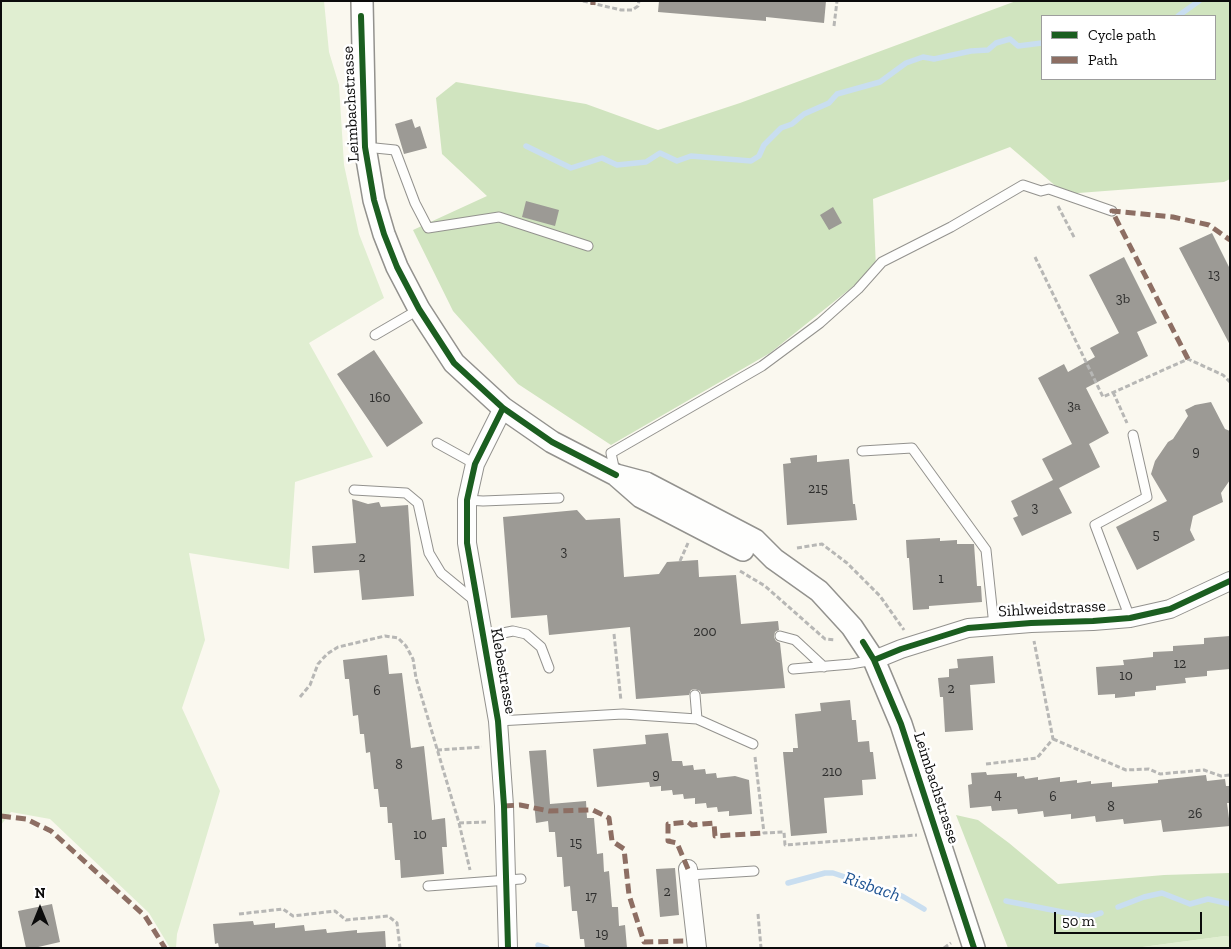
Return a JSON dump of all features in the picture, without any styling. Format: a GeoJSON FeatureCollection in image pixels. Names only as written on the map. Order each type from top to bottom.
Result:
{"type":"FeatureCollection","features":[{"type":"Feature","properties":{"kind":"street","name":"Leimbachstrasse"},"geometry":{"type":"LineString","coordinates":[[362,1],[365,147],[374,200],[384,234],[397,267],[419,309],[454,363],[503,408],[552,442],[616,475],[646,483],[756,540],[774,559],[819,591],[852,627],[874,660],[901,724],[974,948]]}},
{"type":"Feature","properties":{"kind":"street","name":"Klebestrasse"},"geometry":{"type":"LineString","coordinates":[[503,408],[475,464],[466,500],[467,543],[498,720],[514,879],[508,948]]}},
{"type":"Feature","properties":{"kind":"street","name":"Sihlweidstrasse"},"geometry":{"type":"LineString","coordinates":[[874,660],[901,649],[968,628],[1130,618],[1170,609],[1230,580]]}},
{"type":"Feature","properties":{"kind":"street"},"geometry":{"type":"LineString","coordinates":[[688,872],[697,948]]}},
{"type":"Feature","properties":{"kind":"lane"},"geometry":{"type":"LineString","coordinates":[[365,147],[395,150],[415,202],[428,228],[499,217],[588,246]]}},
{"type":"Feature","properties":{"kind":"lane"},"geometry":{"type":"LineString","coordinates":[[616,475],[611,453],[762,366],[820,323],[858,289],[882,262],[951,227],[1023,185],[1042,191],[1049,189],[1112,211]]}},
{"type":"Feature","properties":{"kind":"lane"},"geometry":{"type":"LineString","coordinates":[[375,335],[419,309]]}},
{"type":"Feature","properties":{"kind":"lane"},"geometry":{"type":"LineString","coordinates":[[1130,618],[1095,525],[1147,497],[1133,435]]}},
{"type":"Feature","properties":{"kind":"lane"},"geometry":{"type":"LineString","coordinates":[[437,443],[475,464]]}},
{"type":"Feature","properties":{"kind":"lane"},"geometry":{"type":"LineString","coordinates":[[862,452],[912,448],[986,550],[994,626]]}},
{"type":"Feature","properties":{"kind":"lane"},"geometry":{"type":"LineString","coordinates":[[354,490],[406,493],[418,503],[429,553],[437,567],[441,573],[478,603]]}},
{"type":"Feature","properties":{"kind":"lane"},"geometry":{"type":"LineString","coordinates":[[466,500],[559,498]]}},
{"type":"Feature","properties":{"kind":"lane"},"geometry":{"type":"LineString","coordinates":[[483,637],[513,631],[526,634],[541,648],[549,668]]}},
{"type":"Feature","properties":{"kind":"lane"},"geometry":{"type":"LineString","coordinates":[[780,636],[796,640],[824,667]]}},
{"type":"Feature","properties":{"kind":"lane"},"geometry":{"type":"LineString","coordinates":[[793,669],[874,660]]}},
{"type":"Feature","properties":{"kind":"lane"},"geometry":{"type":"LineString","coordinates":[[695,695],[697,719]]}},
{"type":"Feature","properties":{"kind":"lane"},"geometry":{"type":"LineString","coordinates":[[498,720],[623,714],[697,719],[753,744]]}},
{"type":"Feature","properties":{"kind":"lane"},"geometry":{"type":"LineString","coordinates":[[688,872],[754,871]]}},
{"type":"Feature","properties":{"kind":"lane"},"geometry":{"type":"LineString","coordinates":[[428,886],[514,879]]}},
{"type":"Feature","properties":{"kind":"path"},"geometry":{"type":"LineString","coordinates":[[583,1],[621,10],[632,10],[638,6],[639,1]]}},
{"type":"Feature","properties":{"kind":"path"},"geometry":{"type":"LineString","coordinates":[[834,26],[837,1]]}},
{"type":"Feature","properties":{"kind":"path"},"geometry":{"type":"LineString","coordinates":[[1049,189],[1075,239]]}},
{"type":"Feature","properties":{"kind":"path"},"geometry":{"type":"LineString","coordinates":[[1035,257],[1103,396],[1188,359],[1223,375],[1230,382]]}},
{"type":"Feature","properties":{"kind":"path"},"geometry":{"type":"LineString","coordinates":[[1113,392],[1133,435]]}},
{"type":"Feature","properties":{"kind":"path"},"geometry":{"type":"LineString","coordinates":[[680,561],[690,539]]}},
{"type":"Feature","properties":{"kind":"path"},"geometry":{"type":"LineString","coordinates":[[797,548],[822,544],[847,563],[880,596],[905,630]]}},
{"type":"Feature","properties":{"kind":"path"},"geometry":{"type":"LineString","coordinates":[[740,570],[765,586],[825,639],[835,640]]}},
{"type":"Feature","properties":{"kind":"path"},"geometry":{"type":"LineString","coordinates":[[1031,623],[1053,739]]}},
{"type":"Feature","properties":{"kind":"path"},"geometry":{"type":"LineString","coordinates":[[614,634],[623,714]]}},
{"type":"Feature","properties":{"kind":"path"},"geometry":{"type":"LineString","coordinates":[[300,697],[310,685],[318,664],[327,654],[338,647],[385,636],[398,638],[406,646],[413,659],[416,678],[474,882]]}},
{"type":"Feature","properties":{"kind":"path"},"geometry":{"type":"LineString","coordinates":[[986,764],[1037,758],[1053,739]]}},
{"type":"Feature","properties":{"kind":"path"},"geometry":{"type":"LineString","coordinates":[[1053,739],[1126,770],[1149,769],[1160,774],[1204,770],[1221,776],[1230,775]]}},
{"type":"Feature","properties":{"kind":"path"},"geometry":{"type":"LineString","coordinates":[[753,744],[764,833],[784,832],[785,845],[917,835]]}},
{"type":"Feature","properties":{"kind":"path"},"geometry":{"type":"LineString","coordinates":[[437,750],[484,746]]}},
{"type":"Feature","properties":{"kind":"path"},"geometry":{"type":"LineString","coordinates":[[459,824],[490,822]]}},
{"type":"Feature","properties":{"kind":"path"},"geometry":{"type":"LineString","coordinates":[[239,914],[283,909],[294,916],[335,911],[346,920],[388,916],[397,923],[400,948]]}},
{"type":"Feature","properties":{"kind":"path"},"geometry":{"type":"LineString","coordinates":[[758,914],[761,948]]}},
{"type":"Feature","properties":{"kind":"path"},"geometry":{"type":"LineString","coordinates":[[944,948],[953,940]]}},
{"type":"Feature","properties":{"kind":"green space"},"geometry":{"type":"Polygon","coordinates":[[[1,1],[324,1],[329,52],[339,85],[344,165],[359,234],[384,298],[309,343],[373,457],[295,482],[289,569],[189,553],[205,640],[182,708],[220,791],[177,934],[176,948],[170,948],[149,913],[50,819],[11,812],[1,825],[1,1]]]}},
{"type":"Feature","properties":{"kind":"green space"},"geometry":{"type":"Polygon","coordinates":[[[1016,1],[1230,1],[1230,179],[1224,182],[1065,194],[1010,147],[873,199],[876,268],[770,353],[611,445],[518,384],[453,311],[413,230],[487,196],[442,154],[436,98],[456,82],[586,104],[658,130],[740,103],[1016,1]]]}},
{"type":"Feature","properties":{"kind":"green space"},"geometry":{"type":"Polygon","coordinates":[[[956,815],[978,820],[1058,884],[1164,875],[1230,873],[1230,937],[1225,936],[1135,948],[1008,948],[956,815]]]}},
{"type":"Feature","properties":{"kind":"green space"},"geometry":{"type":"Polygon","coordinates":[[[1225,936],[1230,937],[1230,948],[1135,948],[1225,936]]]}},
{"type":"Feature","properties":{"kind":"building"},"geometry":{"type":"Polygon","coordinates":[[[659,1],[826,1],[824,23],[766,17],[766,21],[658,12],[659,1]]]}},
{"type":"Feature","properties":{"kind":"building"},"geometry":{"type":"Polygon","coordinates":[[[412,119],[415,128],[420,126],[427,148],[404,154],[395,124],[412,119]]]}},
{"type":"Feature","properties":{"kind":"building"},"geometry":{"type":"Polygon","coordinates":[[[526,201],[559,210],[555,226],[522,217],[526,201]]]}},
{"type":"Feature","properties":{"kind":"building"},"geometry":{"type":"Polygon","coordinates":[[[833,207],[842,223],[829,230],[820,215],[833,207]]]}},
{"type":"Feature","properties":{"kind":"building"},"geometry":{"type":"Polygon","coordinates":[[[1212,233],[1230,269],[1230,345],[1179,248],[1212,233]]]}},
{"type":"Feature","properties":{"kind":"building"},"geometry":{"type":"Polygon","coordinates":[[[1124,257],[1157,323],[1137,332],[1148,356],[1086,388],[1109,433],[1089,444],[1100,467],[1059,488],[1072,513],[1022,536],[1013,518],[1018,516],[1011,501],[1053,480],[1042,459],[1072,444],[1038,378],[1064,364],[1068,372],[1095,357],[1090,348],[1119,333],[1089,275],[1124,257]]]}},
{"type":"Feature","properties":{"kind":"building"},"geometry":{"type":"Polygon","coordinates":[[[374,350],[423,423],[387,447],[337,374],[374,350]]]}},
{"type":"Feature","properties":{"kind":"building"},"geometry":{"type":"Polygon","coordinates":[[[1211,402],[1225,429],[1230,431],[1230,480],[1221,493],[1223,502],[1193,516],[1190,530],[1195,540],[1137,570],[1116,527],[1167,501],[1151,474],[1155,461],[1168,442],[1173,439],[1188,416],[1185,410],[1195,405],[1211,402]]]}},
{"type":"Feature","properties":{"kind":"building"},"geometry":{"type":"Polygon","coordinates":[[[817,455],[817,462],[849,459],[853,504],[855,504],[857,520],[787,525],[783,464],[791,463],[790,458],[817,455]]]}},
{"type":"Feature","properties":{"kind":"building"},"geometry":{"type":"Polygon","coordinates":[[[352,499],[368,504],[379,502],[381,507],[408,505],[414,596],[362,600],[359,570],[314,573],[312,546],[356,543],[352,499]]]}},
{"type":"Feature","properties":{"kind":"building"},"geometry":{"type":"Polygon","coordinates":[[[577,510],[586,520],[620,518],[624,577],[659,574],[667,562],[698,560],[699,577],[736,575],[741,624],[778,621],[779,630],[775,632],[774,637],[780,643],[785,688],[701,694],[700,691],[695,689],[691,690],[689,695],[636,699],[630,627],[549,635],[547,615],[511,618],[503,517],[577,510]]]}},
{"type":"Feature","properties":{"kind":"building"},"geometry":{"type":"Polygon","coordinates":[[[940,538],[940,541],[957,540],[957,544],[974,544],[977,586],[981,586],[982,602],[929,606],[929,609],[913,610],[906,540],[940,538]]]}},
{"type":"Feature","properties":{"kind":"building"},"geometry":{"type":"Polygon","coordinates":[[[1230,636],[1230,669],[1207,671],[1207,676],[1185,678],[1186,683],[1156,686],[1156,690],[1135,692],[1135,696],[1115,698],[1115,694],[1098,695],[1096,667],[1124,665],[1123,660],[1153,657],[1153,652],[1173,651],[1173,646],[1204,644],[1204,638],[1230,636]]]}},
{"type":"Feature","properties":{"kind":"building"},"geometry":{"type":"Polygon","coordinates":[[[387,655],[389,674],[402,673],[411,748],[424,746],[432,820],[445,818],[447,847],[442,847],[444,874],[401,878],[400,860],[395,860],[392,823],[388,823],[387,807],[380,807],[378,789],[374,789],[370,752],[366,753],[364,734],[360,734],[358,715],[353,716],[349,679],[345,679],[343,660],[387,655]]]}},
{"type":"Feature","properties":{"kind":"building"},"geometry":{"type":"Polygon","coordinates":[[[993,656],[995,683],[970,685],[973,730],[945,732],[943,697],[940,697],[938,678],[949,677],[949,669],[958,668],[957,659],[993,656]]]}},
{"type":"Feature","properties":{"kind":"building"},"geometry":{"type":"Polygon","coordinates":[[[850,700],[852,720],[856,720],[858,742],[869,741],[870,752],[873,752],[876,779],[862,780],[863,795],[824,798],[827,833],[791,836],[783,752],[793,752],[793,748],[798,748],[795,714],[821,711],[820,703],[850,700]]]}},
{"type":"Feature","properties":{"kind":"building"},"geometry":{"type":"Polygon","coordinates":[[[668,733],[672,761],[682,761],[683,766],[693,765],[694,770],[705,769],[706,774],[716,773],[717,778],[735,776],[749,780],[752,814],[729,816],[729,811],[718,812],[717,807],[707,808],[706,803],[695,804],[695,798],[684,799],[683,794],[673,795],[672,790],[661,791],[661,786],[650,787],[649,782],[597,787],[593,749],[646,744],[645,735],[668,733]]]}},
{"type":"Feature","properties":{"kind":"building"},"geometry":{"type":"Polygon","coordinates":[[[546,750],[550,804],[586,801],[587,818],[594,818],[597,854],[603,853],[604,872],[609,871],[612,907],[618,907],[619,926],[625,925],[627,948],[585,948],[584,939],[580,939],[577,911],[572,911],[570,886],[564,887],[562,857],[557,857],[555,832],[549,832],[548,821],[536,823],[529,751],[546,750]]]}},
{"type":"Feature","properties":{"kind":"building"},"geometry":{"type":"Polygon","coordinates":[[[986,772],[987,775],[1017,773],[1017,777],[1024,776],[1025,779],[1038,777],[1038,780],[1060,777],[1060,782],[1077,780],[1077,783],[1091,781],[1091,784],[1112,782],[1112,787],[1158,783],[1158,780],[1206,775],[1207,781],[1225,779],[1226,786],[1230,786],[1230,803],[1227,803],[1230,826],[1163,832],[1161,820],[1124,824],[1123,819],[1096,822],[1095,816],[1071,819],[1071,814],[1044,817],[1043,811],[1018,814],[1017,809],[992,811],[991,806],[970,808],[968,785],[972,784],[971,773],[986,772]]]}},
{"type":"Feature","properties":{"kind":"building"},"geometry":{"type":"Polygon","coordinates":[[[675,868],[679,915],[660,917],[656,869],[675,868]]]}},
{"type":"Feature","properties":{"kind":"building"},"geometry":{"type":"Polygon","coordinates":[[[52,904],[60,942],[26,948],[18,911],[52,904]]]}},
{"type":"Feature","properties":{"kind":"building"},"geometry":{"type":"Polygon","coordinates":[[[253,921],[254,925],[275,923],[275,928],[304,925],[305,931],[326,929],[327,933],[357,930],[357,933],[385,931],[386,948],[219,948],[218,943],[215,944],[213,924],[253,921]]]}},
{"type":"Feature","properties":{"kind":"waterway"},"geometry":{"type":"LineString","coordinates":[[1179,15],[1199,1]]}},
{"type":"Feature","properties":{"kind":"waterway"},"geometry":{"type":"LineString","coordinates":[[526,146],[571,168],[602,158],[617,165],[646,162],[660,153],[677,161],[691,156],[751,161],[759,156],[764,145],[781,128],[792,124],[804,114],[829,103],[837,94],[880,82],[906,63],[923,57],[934,59],[971,51],[988,50],[996,43],[1010,39],[1018,46],[1041,43]]}},
{"type":"Feature","properties":{"kind":"waterway","name":"Risbach"},"geometry":{"type":"LineString","coordinates":[[788,883],[825,873],[833,873],[902,896],[924,909]]}},
{"type":"Feature","properties":{"kind":"waterway","name":"Risbach"},"geometry":{"type":"LineString","coordinates":[[1118,907],[1144,897],[1162,893],[1190,904],[1208,899],[1230,904]]}},
{"type":"Feature","properties":{"kind":"waterway","name":"Risbach"},"geometry":{"type":"LineString","coordinates":[[1006,901],[1088,917],[1101,913]]}},
{"type":"Feature","properties":{"kind":"waterway","name":"Risbach"},"geometry":{"type":"LineString","coordinates":[[538,945],[547,948]]}},
{"type":"Feature","properties":{"kind":"marked path"},"geometry":{"type":"LineString","coordinates":[[1188,359],[1112,211],[1173,217],[1209,225],[1230,240]]}},
{"type":"Feature","properties":{"kind":"marked path"},"geometry":{"type":"LineString","coordinates":[[504,806],[520,805],[549,811],[593,810],[609,818],[612,841],[624,849],[629,895],[644,942],[688,941]]}},
{"type":"Feature","properties":{"kind":"marked path"},"geometry":{"type":"LineString","coordinates":[[1,816],[26,819],[51,831],[145,916],[165,948]]}},
{"type":"Feature","properties":{"kind":"marked path"},"geometry":{"type":"LineString","coordinates":[[688,869],[677,843],[668,841],[668,824],[688,822],[692,825],[714,823],[715,836],[764,833]]}},
{"type":"Feature","properties":{"kind":"cycle path"},"geometry":{"type":"LineString","coordinates":[[361,16],[365,147],[374,200],[384,234],[397,267],[419,309],[454,363],[503,408],[552,442],[616,475]]}},
{"type":"Feature","properties":{"kind":"cycle path"},"geometry":{"type":"LineString","coordinates":[[503,408],[475,464],[467,500],[467,543],[498,721],[504,806],[508,948]]}},
{"type":"Feature","properties":{"kind":"cycle path"},"geometry":{"type":"LineString","coordinates":[[874,660],[901,649],[968,628],[1130,618],[1170,609],[1230,581]]}},
{"type":"Feature","properties":{"kind":"cycle path"},"geometry":{"type":"LineString","coordinates":[[863,642],[874,660],[901,724],[974,948]]}}]}
